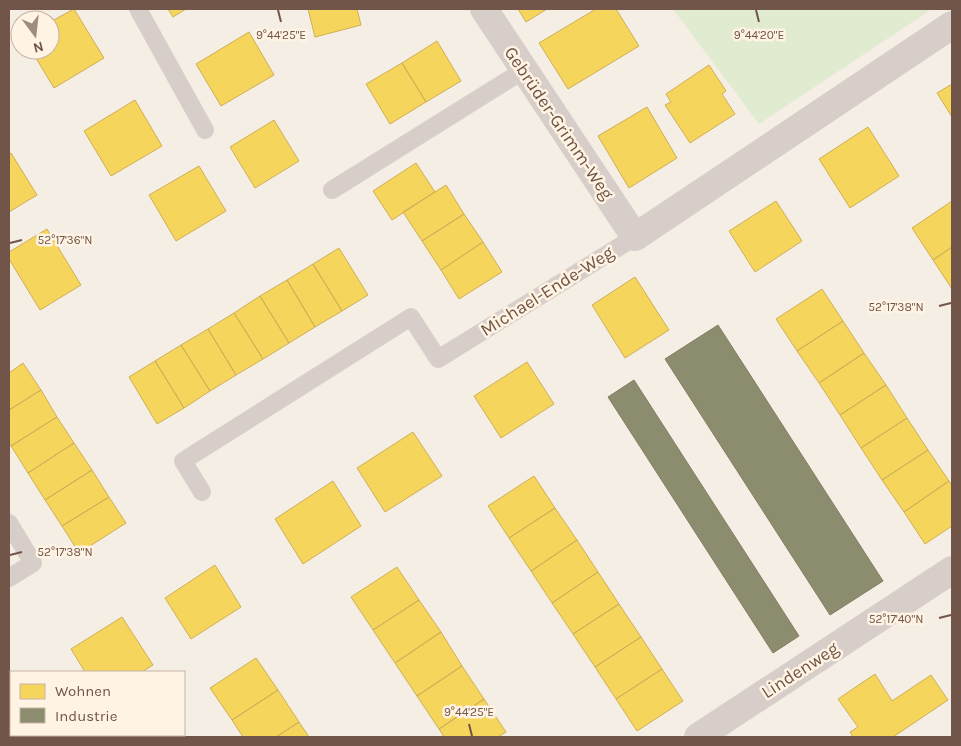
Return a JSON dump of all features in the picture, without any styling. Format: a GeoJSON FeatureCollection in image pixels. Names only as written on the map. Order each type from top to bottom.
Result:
{"type":"FeatureCollection","features":[{"type":"Feature","properties":{"kind":"street","name":"Gebrüder-Grimm-Weg"},"geometry":{"type":"LineString","coordinates":[[484,9],[635,237]]}},
{"type":"Feature","properties":{"kind":"street","name":"Michael-Ende-Weg"},"geometry":{"type":"LineString","coordinates":[[635,237],[952,24]]}},
{"type":"Feature","properties":{"kind":"street","name":"Lindenweg"},"geometry":{"type":"LineString","coordinates":[[698,737],[952,570]]}},
{"type":"Feature","properties":{"kind":"lane"},"geometry":{"type":"LineString","coordinates":[[138,9],[206,130]]}},
{"type":"Feature","properties":{"kind":"lane"},"geometry":{"type":"LineString","coordinates":[[332,190],[524,70]]}},
{"type":"Feature","properties":{"kind":"lane","name":"Michael-Ende-Weg"},"geometry":{"type":"LineString","coordinates":[[202,492],[182,461],[411,317],[438,359],[635,237]]}},
{"type":"Feature","properties":{"kind":"lane"},"geometry":{"type":"LineString","coordinates":[[9,523],[34,563],[9,578]]}},
{"type":"Feature","properties":{"kind":"green space"},"geometry":{"type":"Polygon","coordinates":[[[673,9],[932,9],[759,124],[673,9]]]}},
{"type":"Feature","properties":{"kind":"building: Wohnen"},"geometry":{"type":"Polygon","coordinates":[[[74,9],[104,58],[54,88],[37,60],[60,60],[60,17],[74,9]]]}},
{"type":"Feature","properties":{"kind":"building: Wohnen"},"geometry":{"type":"Polygon","coordinates":[[[168,9],[186,9],[173,17],[168,9]]]}},
{"type":"Feature","properties":{"kind":"building: Wohnen"},"geometry":{"type":"Polygon","coordinates":[[[308,9],[357,9],[361,25],[315,37],[308,9]]]}},
{"type":"Feature","properties":{"kind":"building: Wohnen"},"geometry":{"type":"Polygon","coordinates":[[[518,9],[547,9],[526,22],[518,9]]]}},
{"type":"Feature","properties":{"kind":"building: Wohnen"},"geometry":{"type":"Polygon","coordinates":[[[596,9],[616,9],[639,46],[568,89],[539,43],[596,9]]]}},
{"type":"Feature","properties":{"kind":"building: Wohnen"},"geometry":{"type":"Polygon","coordinates":[[[249,32],[274,75],[221,106],[196,64],[249,32]]]}},
{"type":"Feature","properties":{"kind":"building: Wohnen"},"geometry":{"type":"Polygon","coordinates":[[[437,41],[461,81],[426,102],[402,63],[437,41]]]}},
{"type":"Feature","properties":{"kind":"building: Wohnen"},"geometry":{"type":"Polygon","coordinates":[[[402,63],[426,102],[390,124],[366,84],[402,63]]]}},
{"type":"Feature","properties":{"kind":"building: Wohnen"},"geometry":{"type":"Polygon","coordinates":[[[709,65],[726,91],[722,94],[735,114],[690,143],[665,105],[671,102],[666,94],[709,65]]]}},
{"type":"Feature","properties":{"kind":"building: Wohnen"},"geometry":{"type":"Polygon","coordinates":[[[952,84],[952,117],[937,93],[952,84]]]}},
{"type":"Feature","properties":{"kind":"building: Wohnen"},"geometry":{"type":"Polygon","coordinates":[[[135,100],[162,146],[111,176],[84,131],[135,100]]]}},
{"type":"Feature","properties":{"kind":"building: Wohnen"},"geometry":{"type":"Polygon","coordinates":[[[647,107],[677,158],[629,188],[598,136],[647,107]]]}},
{"type":"Feature","properties":{"kind":"building: Wohnen"},"geometry":{"type":"Polygon","coordinates":[[[274,120],[299,161],[255,188],[230,147],[274,120]]]}},
{"type":"Feature","properties":{"kind":"building: Wohnen"},"geometry":{"type":"Polygon","coordinates":[[[868,127],[899,176],[850,208],[819,159],[868,127]]]}},
{"type":"Feature","properties":{"kind":"building: Wohnen"},"geometry":{"type":"Polygon","coordinates":[[[11,153],[37,195],[9,212],[9,155],[11,153]]]}},
{"type":"Feature","properties":{"kind":"building: Wohnen"},"geometry":{"type":"Polygon","coordinates":[[[416,163],[435,192],[392,220],[373,191],[416,163]]]}},
{"type":"Feature","properties":{"kind":"building: Wohnen"},"geometry":{"type":"Polygon","coordinates":[[[199,166],[226,211],[176,241],[149,195],[199,166]]]}},
{"type":"Feature","properties":{"kind":"building: Wohnen"},"geometry":{"type":"Polygon","coordinates":[[[446,185],[464,214],[422,241],[403,212],[446,185]]]}},
{"type":"Feature","properties":{"kind":"building: Wohnen"},"geometry":{"type":"Polygon","coordinates":[[[776,201],[802,241],[755,272],[729,231],[776,201]]]}},
{"type":"Feature","properties":{"kind":"building: Wohnen"},"geometry":{"type":"Polygon","coordinates":[[[952,201],[952,247],[933,260],[912,228],[952,201]]]}},
{"type":"Feature","properties":{"kind":"building: Wohnen"},"geometry":{"type":"Polygon","coordinates":[[[464,214],[483,242],[441,270],[422,241],[464,214]]]}},
{"type":"Feature","properties":{"kind":"building: Wohnen"},"geometry":{"type":"Polygon","coordinates":[[[47,229],[81,285],[40,310],[9,259],[9,252],[47,229]]]}},
{"type":"Feature","properties":{"kind":"building: Wohnen"},"geometry":{"type":"Polygon","coordinates":[[[483,242],[502,272],[459,299],[441,270],[483,242]]]}},
{"type":"Feature","properties":{"kind":"building: Wohnen"},"geometry":{"type":"Polygon","coordinates":[[[952,247],[952,289],[933,260],[952,247]]]}},
{"type":"Feature","properties":{"kind":"building: Wohnen"},"geometry":{"type":"Polygon","coordinates":[[[339,248],[368,295],[342,311],[313,264],[339,248]]]}},
{"type":"Feature","properties":{"kind":"building: Wohnen"},"geometry":{"type":"Polygon","coordinates":[[[313,264],[342,311],[315,327],[287,280],[313,264]]]}},
{"type":"Feature","properties":{"kind":"building: Wohnen"},"geometry":{"type":"Polygon","coordinates":[[[635,277],[669,330],[625,358],[592,305],[635,277]]]}},
{"type":"Feature","properties":{"kind":"building: Wohnen"},"geometry":{"type":"Polygon","coordinates":[[[287,280],[315,327],[289,343],[260,296],[287,280]]]}},
{"type":"Feature","properties":{"kind":"building: Wohnen"},"geometry":{"type":"Polygon","coordinates":[[[822,289],[843,321],[797,351],[776,319],[822,289]]]}},
{"type":"Feature","properties":{"kind":"building: Wohnen"},"geometry":{"type":"Polygon","coordinates":[[[260,296],[289,343],[263,359],[234,313],[260,296]]]}},
{"type":"Feature","properties":{"kind":"building: Wohnen"},"geometry":{"type":"Polygon","coordinates":[[[234,313],[263,359],[236,375],[208,329],[234,313]]]}},
{"type":"Feature","properties":{"kind":"building: Wohnen"},"geometry":{"type":"Polygon","coordinates":[[[843,321],[864,353],[819,383],[797,351],[843,321]]]}},
{"type":"Feature","properties":{"kind":"building: Wohnen"},"geometry":{"type":"Polygon","coordinates":[[[208,329],[236,375],[210,391],[181,345],[208,329]]]}},
{"type":"Feature","properties":{"kind":"building: Wohnen"},"geometry":{"type":"Polygon","coordinates":[[[181,345],[210,391],[184,408],[155,361],[181,345]]]}},
{"type":"Feature","properties":{"kind":"building: Wohnen"},"geometry":{"type":"Polygon","coordinates":[[[864,353],[886,385],[840,415],[819,383],[864,353]]]}},
{"type":"Feature","properties":{"kind":"building: Wohnen"},"geometry":{"type":"Polygon","coordinates":[[[155,361],[184,408],[157,424],[129,377],[155,361]]]}},
{"type":"Feature","properties":{"kind":"building: Wohnen"},"geometry":{"type":"Polygon","coordinates":[[[527,362],[554,404],[501,438],[474,396],[527,362]]]}},
{"type":"Feature","properties":{"kind":"building: Wohnen"},"geometry":{"type":"Polygon","coordinates":[[[23,363],[41,390],[9,410],[9,373],[23,363]]]}},
{"type":"Feature","properties":{"kind":"building: Wohnen"},"geometry":{"type":"Polygon","coordinates":[[[886,385],[907,418],[861,448],[840,415],[886,385]]]}},
{"type":"Feature","properties":{"kind":"building: Wohnen"},"geometry":{"type":"Polygon","coordinates":[[[41,390],[57,417],[11,446],[9,443],[9,410],[41,390]]]}},
{"type":"Feature","properties":{"kind":"building: Wohnen"},"geometry":{"type":"Polygon","coordinates":[[[57,417],[74,443],[28,473],[11,446],[57,417]]]}},
{"type":"Feature","properties":{"kind":"building: Wohnen"},"geometry":{"type":"Polygon","coordinates":[[[907,418],[928,450],[882,480],[861,448],[907,418]]]}},
{"type":"Feature","properties":{"kind":"building: Wohnen"},"geometry":{"type":"Polygon","coordinates":[[[413,432],[442,476],[385,512],[357,468],[413,432]]]}},
{"type":"Feature","properties":{"kind":"building: Wohnen"},"geometry":{"type":"Polygon","coordinates":[[[74,443],[92,470],[45,500],[28,473],[74,443]]]}},
{"type":"Feature","properties":{"kind":"building: Wohnen"},"geometry":{"type":"Polygon","coordinates":[[[928,450],[949,481],[904,512],[882,480],[928,450]]]}},
{"type":"Feature","properties":{"kind":"building: Wohnen"},"geometry":{"type":"Polygon","coordinates":[[[92,470],[109,497],[62,526],[45,500],[92,470]]]}},
{"type":"Feature","properties":{"kind":"building: Wohnen"},"geometry":{"type":"Polygon","coordinates":[[[534,476],[555,508],[509,538],[488,506],[534,476]]]}},
{"type":"Feature","properties":{"kind":"building: Wohnen"},"geometry":{"type":"Polygon","coordinates":[[[333,481],[361,526],[303,564],[275,519],[333,481]]]}},
{"type":"Feature","properties":{"kind":"building: Wohnen"},"geometry":{"type":"Polygon","coordinates":[[[949,481],[952,486],[952,526],[925,544],[904,512],[949,481]]]}},
{"type":"Feature","properties":{"kind":"building: Wohnen"},"geometry":{"type":"Polygon","coordinates":[[[109,497],[126,523],[79,553],[62,526],[109,497]]]}},
{"type":"Feature","properties":{"kind":"building: Wohnen"},"geometry":{"type":"Polygon","coordinates":[[[555,508],[577,540],[531,571],[509,538],[555,508]]]}},
{"type":"Feature","properties":{"kind":"building: Wohnen"},"geometry":{"type":"Polygon","coordinates":[[[577,540],[598,572],[552,603],[531,571],[577,540]]]}},
{"type":"Feature","properties":{"kind":"building: Wohnen"},"geometry":{"type":"Polygon","coordinates":[[[215,565],[241,607],[191,639],[165,598],[215,565]]]}},
{"type":"Feature","properties":{"kind":"building: Wohnen"},"geometry":{"type":"Polygon","coordinates":[[[397,567],[419,600],[373,630],[351,597],[397,567]]]}},
{"type":"Feature","properties":{"kind":"building: Wohnen"},"geometry":{"type":"Polygon","coordinates":[[[598,572],[619,604],[573,634],[552,603],[598,572]]]}},
{"type":"Feature","properties":{"kind":"building: Wohnen"},"geometry":{"type":"Polygon","coordinates":[[[419,600],[441,632],[395,663],[373,630],[419,600]]]}},
{"type":"Feature","properties":{"kind":"building: Wohnen"},"geometry":{"type":"Polygon","coordinates":[[[619,604],[641,637],[595,667],[573,634],[619,604]]]}},
{"type":"Feature","properties":{"kind":"building: Wohnen"},"geometry":{"type":"Polygon","coordinates":[[[122,617],[153,665],[144,671],[84,671],[71,649],[122,617]]]}},
{"type":"Feature","properties":{"kind":"building: Wohnen"},"geometry":{"type":"Polygon","coordinates":[[[441,632],[462,666],[417,696],[395,663],[441,632]]]}},
{"type":"Feature","properties":{"kind":"building: Wohnen"},"geometry":{"type":"Polygon","coordinates":[[[641,637],[662,669],[616,699],[595,667],[641,637]]]}},
{"type":"Feature","properties":{"kind":"building: Wohnen"},"geometry":{"type":"Polygon","coordinates":[[[256,658],[278,690],[232,720],[210,688],[256,658]]]}},
{"type":"Feature","properties":{"kind":"building: Wohnen"},"geometry":{"type":"Polygon","coordinates":[[[462,666],[484,699],[439,729],[417,696],[462,666]]]}},
{"type":"Feature","properties":{"kind":"building: Wohnen"},"geometry":{"type":"Polygon","coordinates":[[[662,669],[683,701],[637,731],[616,699],[662,669]]]}},
{"type":"Feature","properties":{"kind":"building: Wohnen"},"geometry":{"type":"Polygon","coordinates":[[[875,674],[892,701],[931,675],[948,700],[893,737],[853,737],[850,732],[858,727],[838,699],[875,674]]]}},
{"type":"Feature","properties":{"kind":"building: Wohnen"},"geometry":{"type":"Polygon","coordinates":[[[278,690],[299,722],[276,737],[243,737],[232,720],[278,690]]]}},
{"type":"Feature","properties":{"kind":"building: Wohnen"},"geometry":{"type":"Polygon","coordinates":[[[9,699],[10,736],[38,736],[9,737],[9,699]]]}},
{"type":"Feature","properties":{"kind":"building: Wohnen"},"geometry":{"type":"Polygon","coordinates":[[[484,699],[506,732],[498,737],[444,737],[439,729],[484,699]]]}},
{"type":"Feature","properties":{"kind":"building: Wohnen"},"geometry":{"type":"Polygon","coordinates":[[[299,722],[309,737],[276,737],[299,722]]]}},
{"type":"Feature","properties":{"kind":"building: Industrie"},"geometry":{"type":"Polygon","coordinates":[[[718,325],[883,581],[830,615],[665,359],[718,325]]]}},
{"type":"Feature","properties":{"kind":"building: Industrie"},"geometry":{"type":"Polygon","coordinates":[[[634,380],[799,636],[773,653],[608,397],[634,380]]]}}]}
